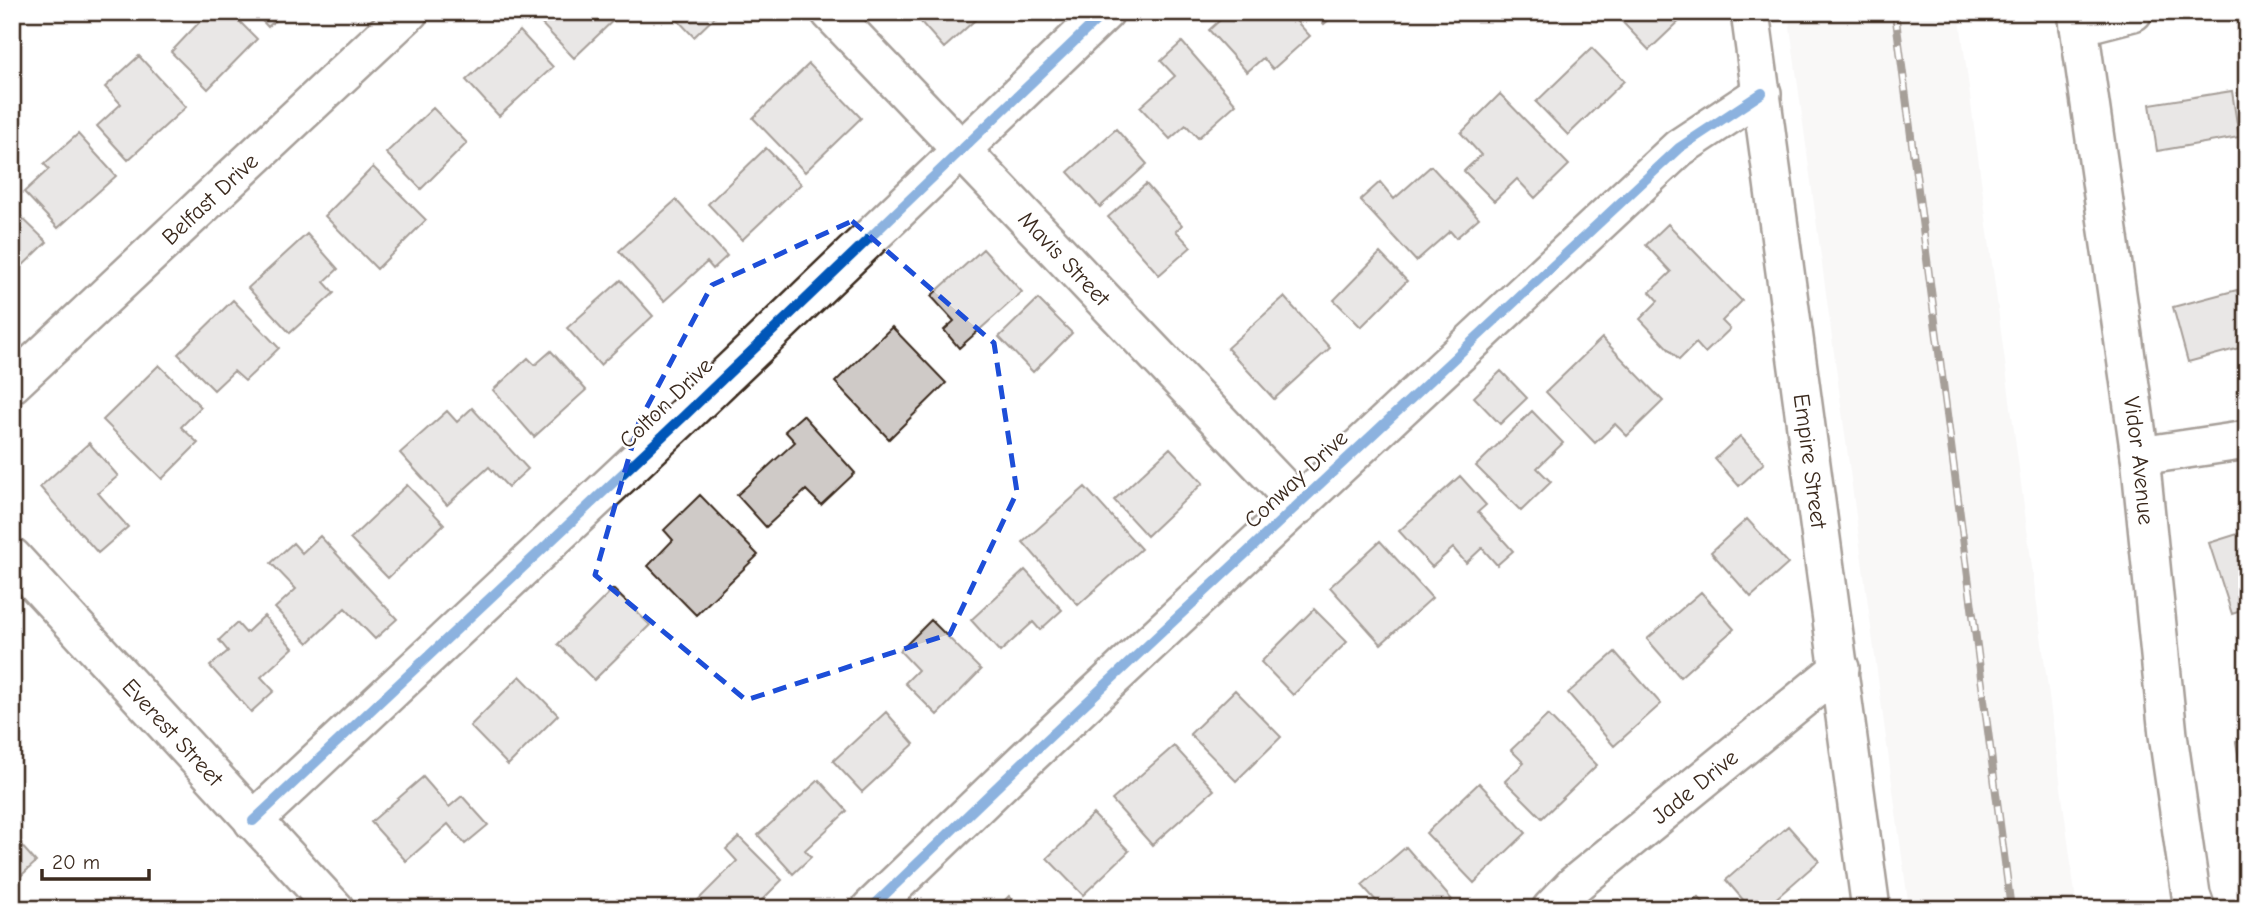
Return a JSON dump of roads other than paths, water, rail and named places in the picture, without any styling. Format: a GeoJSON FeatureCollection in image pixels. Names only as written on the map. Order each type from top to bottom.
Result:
{"type":"FeatureCollection","features":[{"type":"Feature","properties":{"kind":"street","name":"Belfast Drive"},"geometry":{"type":"LineString","coordinates":[[12,384],[409,12]]}},
{"type":"Feature","properties":{"kind":"street","name":"Mavis Street"},"geometry":{"type":"LineString","coordinates":[[830,12],[1299,505]]}},
{"type":"Feature","properties":{"kind":"street","name":"Colton Drive"},"geometry":{"type":"LineString","coordinates":[[253,821],[684,416],[1105,12]]}},
{"type":"Feature","properties":{"kind":"street","name":"Empire Street"},"geometry":{"type":"LineString","coordinates":[[1750,12],[1871,909]]}},
{"type":"Feature","properties":{"kind":"street"},"geometry":{"type":"LineString","coordinates":[[2078,19],[2133,12]]}},
{"type":"Feature","properties":{"kind":"street","name":"Vidor Avenue"},"geometry":{"type":"LineString","coordinates":[[2078,19],[2140,456],[2168,734],[2191,895],[2196,909]]}},
{"type":"Feature","properties":{"kind":"street","name":"Conway Drive"},"geometry":{"type":"LineString","coordinates":[[870,909],[1024,761],[1679,148],[1762,93]]}},
{"type":"Feature","properties":{"kind":"street"},"geometry":{"type":"LineString","coordinates":[[2140,456],[2247,440]]}},
{"type":"Feature","properties":{"kind":"street","name":"Everest Street"},"geometry":{"type":"LineString","coordinates":[[12,557],[335,909]]}},
{"type":"Feature","properties":{"kind":"street","name":"Jade Drive"},"geometry":{"type":"LineString","coordinates":[[1550,909],[1575,884],[1840,668]]}},
{"type":"Feature","properties":{"kind":"railway"},"geometry":{"type":"LineString","coordinates":[[1895,12],[2011,909]]}}]}
